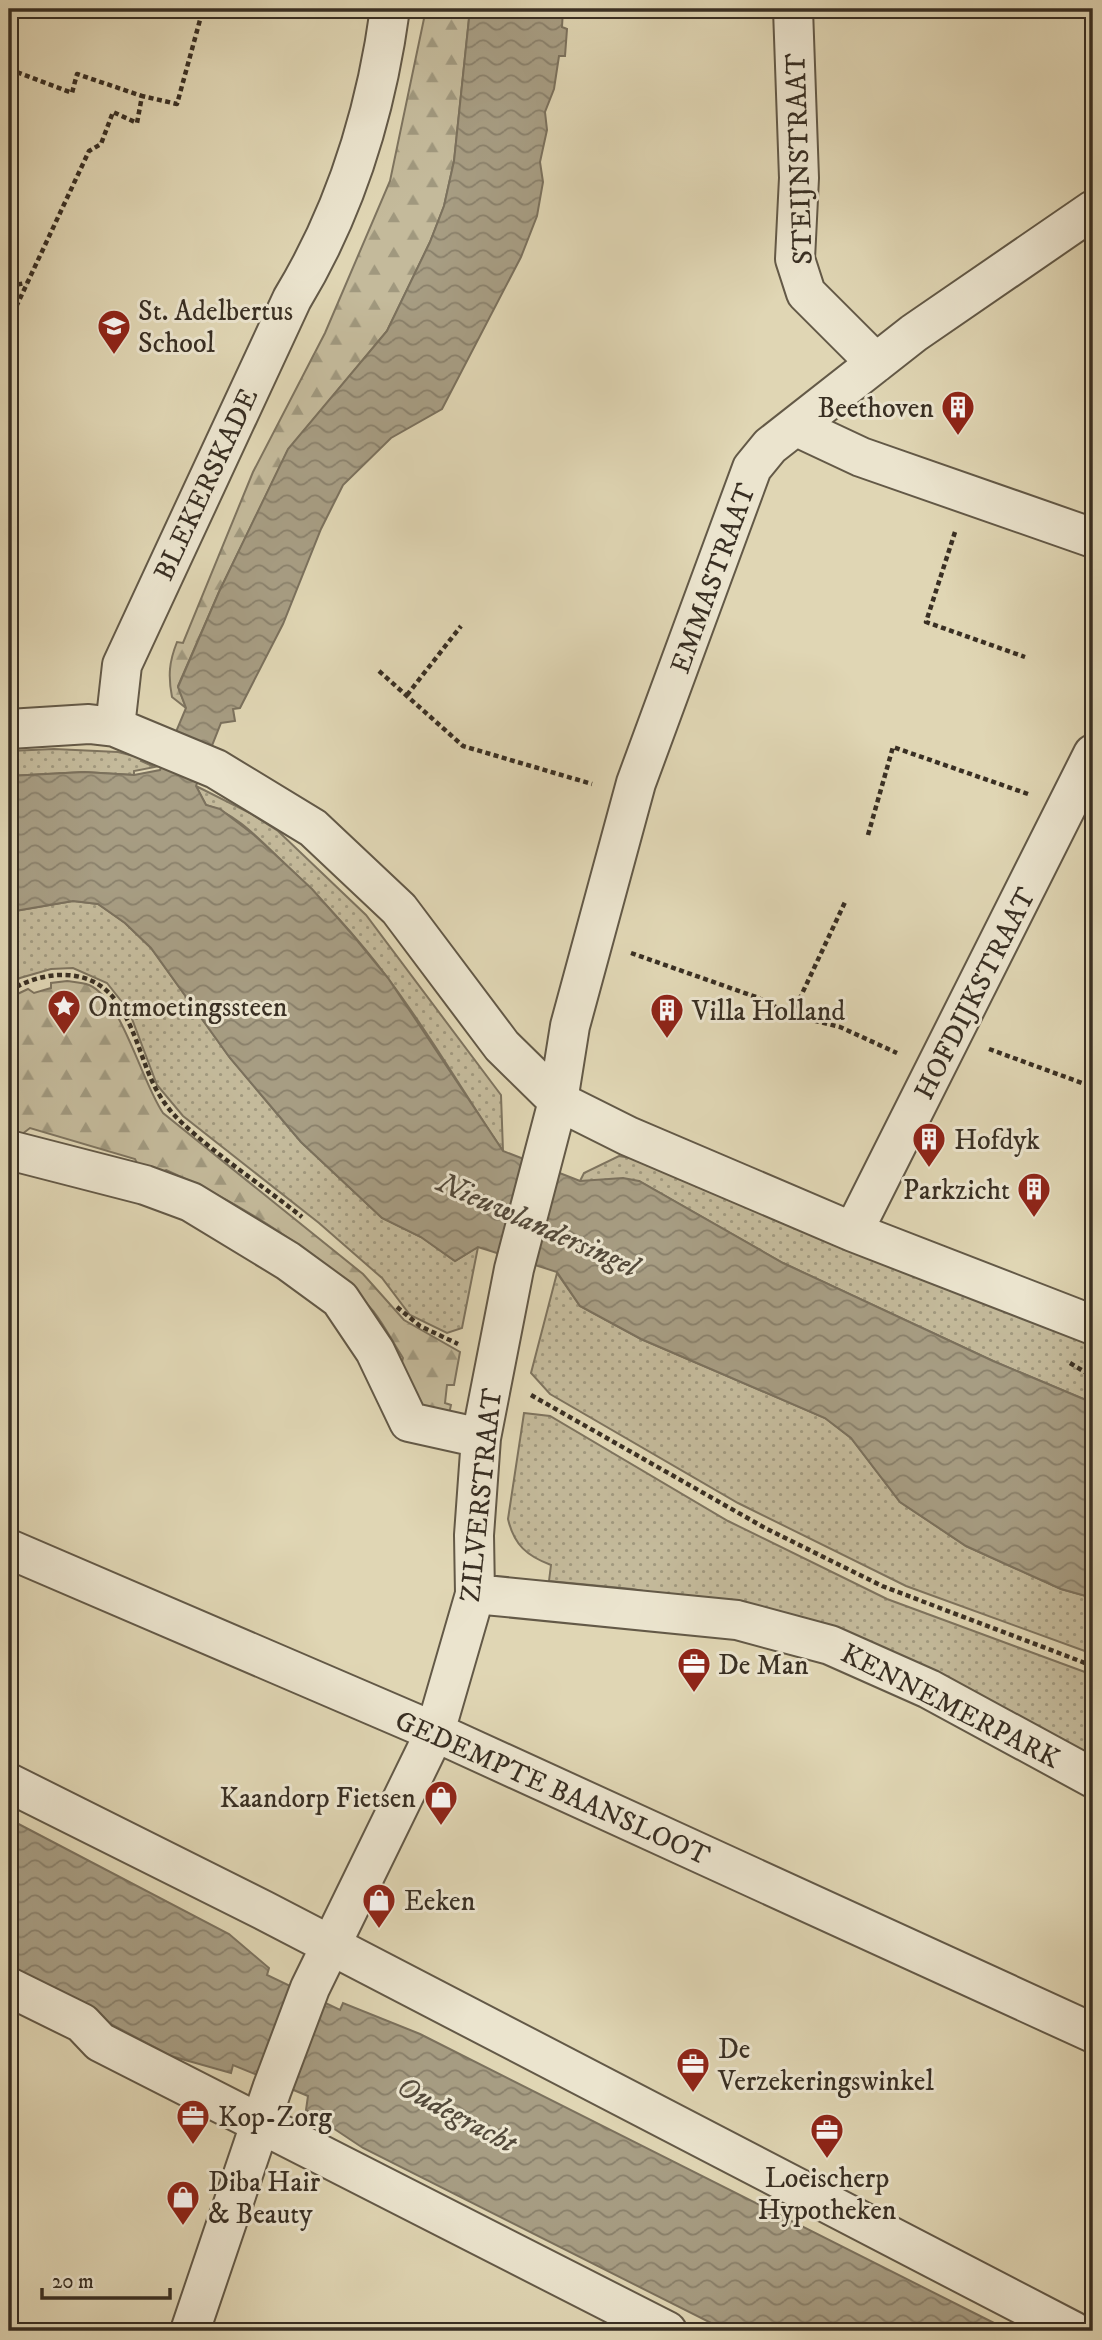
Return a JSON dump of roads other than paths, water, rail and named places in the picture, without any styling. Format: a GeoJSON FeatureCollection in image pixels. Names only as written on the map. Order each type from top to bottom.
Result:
{"type":"FeatureCollection","features":[{"type":"Feature","properties":{"kind":"street","name":"BLEKERSKADE"},"geometry":{"type":"LineString","coordinates":[[129,733],[122,666],[292,299],[317,258],[346,196],[369,118],[390,9]]}},
{"type":"Feature","properties":{"kind":"street","name":"STEIJNSTRAAT"},"geometry":{"type":"LineString","coordinates":[[793,9],[799,178],[795,259],[806,293],[876,363]]}},
{"type":"Feature","properties":{"kind":"street","name":"EMMASTRAAT"},"geometry":{"type":"LineString","coordinates":[[545,1154],[558,1101],[570,1026],[636,783],[752,468],[770,446],[914,333],[1093,210]]}},
{"type":"Feature","properties":{"kind":"street"},"geometry":{"type":"LineString","coordinates":[[797,427],[861,457],[1093,538]]}},
{"type":"Feature","properties":{"kind":"street"},"geometry":{"type":"LineString","coordinates":[[9,729],[89,724],[129,733],[216,769],[313,828],[399,909],[502,1046],[558,1101],[628,1136],[853,1231],[1093,1325]]}},
{"type":"Feature","properties":{"kind":"street","name":"HOFDIJKSTRAAT"},"geometry":{"type":"LineString","coordinates":[[853,1231],[1067,811],[1093,754]]}},
{"type":"Feature","properties":{"kind":"street"},"geometry":{"type":"LineString","coordinates":[[9,1150],[145,1185],[191,1202],[247,1235],[340,1299],[375,1351],[409,1422],[481,1438]]}},
{"type":"Feature","properties":{"kind":"street","name":"ZILVERSTRAAT"},"geometry":{"type":"LineString","coordinates":[[190,2331],[272,2089],[310,1988],[435,1732],[475,1594],[474,1535],[481,1438],[514,1269],[545,1154]]}},
{"type":"Feature","properties":{"kind":"street","name":"GEDEMPTE BAANSLOOT"},"geometry":{"type":"LineString","coordinates":[[9,1549],[435,1732],[1093,2034]]}},
{"type":"Feature","properties":{"kind":"street","name":"KENNEMERPARK"},"geometry":{"type":"LineString","coordinates":[[475,1594],[737,1620],[830,1645],[929,1689],[1093,1777]]}},
{"type":"Feature","properties":{"kind":"street"},"geometry":{"type":"LineString","coordinates":[[9,1783],[1073,2331]]}},
{"type":"Feature","properties":{"kind":"street"},"geometry":{"type":"LineString","coordinates":[[9,1987],[82,2023],[100,2042],[260,2126],[667,2331]]}},
{"type":"Feature","properties":{"kind":"water","name":"Nieuwlandersingel"},"geometry":{"type":"Polygon","coordinates":[[[470,9],[563,9],[562,27],[567,29],[565,56],[559,56],[554,89],[545,112],[547,130],[540,162],[543,182],[537,216],[521,257],[442,409],[391,438],[343,485],[321,529],[283,624],[240,708],[233,709],[235,721],[221,723],[196,786],[206,805],[220,809],[254,835],[312,889],[351,933],[388,978],[503,1151],[580,1181],[623,1178],[639,1181],[783,1263],[993,1361],[1093,1403],[1093,1598],[1061,1589],[966,1546],[900,1502],[851,1438],[825,1418],[641,1339],[580,1306],[557,1272],[478,1247],[455,1261],[421,1237],[382,1218],[301,1142],[230,1058],[151,948],[125,923],[98,904],[73,901],[9,912],[9,776],[84,772],[134,775],[160,770],[186,708],[178,687],[219,592],[288,449],[387,331],[430,242],[444,206],[454,161],[470,9]]]}},
{"type":"Feature","properties":{"kind":"water","name":"Oudegracht"},"geometry":{"type":"Polygon","coordinates":[[[9,1819],[229,1934],[269,1968],[267,1975],[340,2010],[343,2003],[420,2034],[1010,2331],[727,2331],[363,2148],[306,2110],[308,2096],[233,2065],[231,2073],[171,2056],[9,1970],[9,1819]]]}},
{"type":"Feature","properties":{"kind":"place","name":"St. Adelbertus School"},"geometry":{"type":"Point","coordinates":[114,356]}},
{"type":"Feature","properties":{"kind":"place","name":"Beethoven"},"geometry":{"type":"Point","coordinates":[958,437]}},
{"type":"Feature","properties":{"kind":"place","name":"Ontmoetingssteen"},"geometry":{"type":"Point","coordinates":[64,1036]}},
{"type":"Feature","properties":{"kind":"place","name":"Villa Holland"},"geometry":{"type":"Point","coordinates":[667,1040]}},
{"type":"Feature","properties":{"kind":"place","name":"Hofdyk"},"geometry":{"type":"Point","coordinates":[929,1169]}},
{"type":"Feature","properties":{"kind":"place","name":"Parkzicht"},"geometry":{"type":"Point","coordinates":[1034,1219]}},
{"type":"Feature","properties":{"kind":"place","name":"De Man"},"geometry":{"type":"Point","coordinates":[694,1694]}},
{"type":"Feature","properties":{"kind":"place","name":"Kaandorp Fietsen"},"geometry":{"type":"Point","coordinates":[441,1827]}},
{"type":"Feature","properties":{"kind":"place","name":"Eeken"},"geometry":{"type":"Point","coordinates":[379,1930]}},
{"type":"Feature","properties":{"kind":"place","name":"De Verzekeringswinkel"},"geometry":{"type":"Point","coordinates":[693,2094]}},
{"type":"Feature","properties":{"kind":"place","name":"Kop-Zorg"},"geometry":{"type":"Point","coordinates":[193,2146]}},
{"type":"Feature","properties":{"kind":"place","name":"Loeischerp Hypotheken"},"geometry":{"type":"Point","coordinates":[827,2160]}},
{"type":"Feature","properties":{"kind":"place","name":"Diba Hair & Beauty"},"geometry":{"type":"Point","coordinates":[183,2227]}}]}
